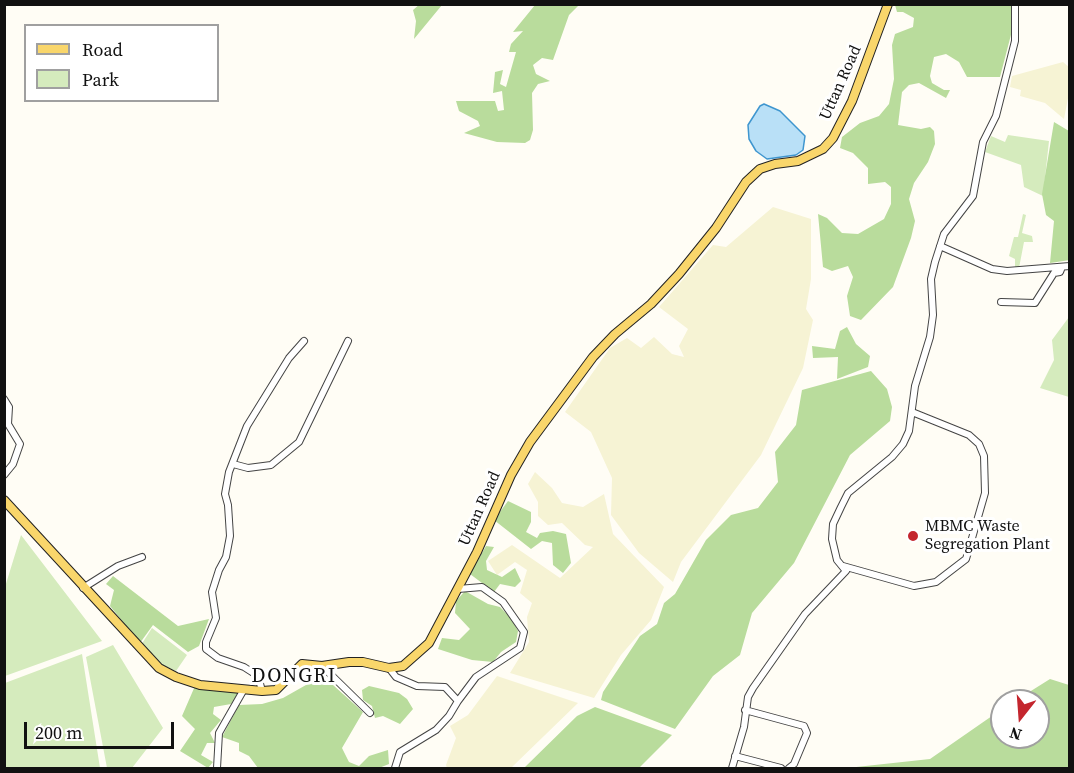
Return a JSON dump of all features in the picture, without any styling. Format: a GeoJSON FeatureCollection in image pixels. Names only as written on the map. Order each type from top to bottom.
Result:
{"type":"FeatureCollection","features":[{"type":"Feature","properties":{"kind":"main road","name":"Uttan Road"},"geometry":{"type":"LineString","coordinates":[[389,668],[403,666],[422,651],[458,589],[515,467],[560,400],[593,357],[615,334],[651,304],[679,274],[716,228],[746,182],[760,170],[775,164],[798,160],[823,149],[833,138],[852,101],[888,4]]}},
{"type":"Feature","properties":{"kind":"main road"},"geometry":{"type":"LineString","coordinates":[[4,500],[159,668],[200,685],[262,692],[276,690],[303,664],[322,666],[363,662],[389,668]]}},
{"type":"Feature","properties":{"kind":"street"},"geometry":{"type":"LineString","coordinates":[[732,768],[745,710],[753,688],[805,614],[846,571],[837,560],[832,539],[833,524],[848,493],[892,457],[903,444],[912,412],[915,386],[930,337],[933,315],[931,279],[944,234],[973,196],[981,148],[996,116],[1015,41],[1015,4]]}},
{"type":"Feature","properties":{"kind":"street"},"geometry":{"type":"LineString","coordinates":[[940,246],[992,269],[1007,271],[1070,266]]}},
{"type":"Feature","properties":{"kind":"street"},"geometry":{"type":"LineString","coordinates":[[1001,302],[1035,303],[1053,279],[1054,273],[1060,272],[1062,267]]}},
{"type":"Feature","properties":{"kind":"street"},"geometry":{"type":"LineString","coordinates":[[262,692],[258,676],[218,658],[206,649],[208,636],[216,618],[212,592],[226,557],[230,536],[225,495],[233,464],[247,426],[289,358],[304,340]]}},
{"type":"Feature","properties":{"kind":"street"},"geometry":{"type":"LineString","coordinates":[[233,464],[249,468],[271,465],[299,442],[348,341]]}},
{"type":"Feature","properties":{"kind":"street"},"geometry":{"type":"LineString","coordinates":[[4,399],[9,407],[8,424],[20,444],[13,464],[4,475]]}},
{"type":"Feature","properties":{"kind":"street"},"geometry":{"type":"LineString","coordinates":[[840,563],[850,570],[876,573],[914,586],[936,582],[966,559],[985,493],[984,456],[979,444],[969,435],[912,412]]}},
{"type":"Feature","properties":{"kind":"street"},"geometry":{"type":"LineString","coordinates":[[83,588],[118,566],[142,557]]}},
{"type":"Feature","properties":{"kind":"street"},"geometry":{"type":"LineString","coordinates":[[395,768],[400,752],[436,729],[449,716],[476,677],[520,648],[524,632],[503,602],[482,587],[458,589]]}},
{"type":"Feature","properties":{"kind":"street"},"geometry":{"type":"LineString","coordinates":[[322,666],[370,714]]}},
{"type":"Feature","properties":{"kind":"street"},"geometry":{"type":"LineString","coordinates":[[389,668],[396,676],[417,686],[445,687],[458,701]]}},
{"type":"Feature","properties":{"kind":"street"},"geometry":{"type":"LineString","coordinates":[[217,768],[219,733],[243,691]]}},
{"type":"Feature","properties":{"kind":"street"},"geometry":{"type":"LineString","coordinates":[[745,710],[804,726],[807,733],[794,764],[789,768]]}},
{"type":"Feature","properties":{"kind":"street"},"geometry":{"type":"LineString","coordinates":[[735,756],[781,768]]}},
{"type":"Feature","properties":{"kind":"shaded area"},"geometry":{"type":"Polygon","coordinates":[[[1063,62],[1070,68],[1069,93],[1064,119],[1045,103],[1020,96],[1021,90],[1010,87],[1012,76],[1063,62]]]}},
{"type":"Feature","properties":{"kind":"shaded area"},"geometry":{"type":"Polygon","coordinates":[[[773,207],[811,219],[811,279],[806,309],[813,320],[803,368],[761,455],[681,562],[673,582],[639,553],[611,515],[612,478],[591,432],[565,412],[610,348],[627,338],[641,348],[654,337],[672,354],[684,357],[679,346],[688,329],[659,307],[713,245],[726,247],[773,207]]]}},
{"type":"Feature","properties":{"kind":"shaded area"},"geometry":{"type":"Polygon","coordinates":[[[535,472],[552,488],[562,503],[583,507],[604,494],[613,534],[664,587],[651,620],[621,655],[594,698],[510,673],[529,642],[527,617],[532,603],[520,593],[527,570],[515,562],[497,575],[488,561],[512,545],[560,578],[593,547],[585,545],[562,523],[548,525],[538,516],[538,502],[528,484],[535,472]]]}},
{"type":"Feature","properties":{"kind":"shaded area"},"geometry":{"type":"Polygon","coordinates":[[[497,676],[578,703],[511,768],[447,768],[446,765],[456,738],[450,726],[468,715],[497,676]]]}},
{"type":"Feature","properties":{"kind":"green space"},"geometry":{"type":"Polygon","coordinates":[[[420,4],[442,5],[414,39],[416,21],[413,10],[420,4]]]}},
{"type":"Feature","properties":{"kind":"green space"},"geometry":{"type":"Polygon","coordinates":[[[535,5],[579,5],[569,15],[553,60],[542,58],[533,65],[536,74],[550,81],[538,84],[532,93],[533,130],[530,140],[525,143],[497,142],[464,133],[480,126],[478,121],[459,111],[456,101],[495,101],[498,111],[504,110],[502,91],[493,93],[495,72],[503,70],[500,84],[506,87],[516,52],[509,52],[511,44],[523,31],[513,32],[535,5]]]}},
{"type":"Feature","properties":{"kind":"green space"},"geometry":{"type":"Polygon","coordinates":[[[895,5],[1012,5],[1013,27],[1000,77],[967,77],[959,62],[946,54],[934,57],[930,76],[932,83],[944,90],[950,90],[946,98],[919,83],[909,85],[902,92],[898,125],[921,129],[930,127],[934,131],[935,144],[928,162],[914,183],[909,199],[915,221],[893,287],[861,320],[850,316],[847,296],[853,277],[848,266],[832,271],[823,267],[818,214],[827,218],[842,233],[858,234],[884,219],[891,204],[891,187],[885,182],[868,184],[868,168],[853,153],[840,148],[842,137],[860,123],[879,116],[889,104],[894,79],[892,45],[895,34],[913,27],[914,18],[903,12],[897,12],[895,5]]]}},
{"type":"Feature","properties":{"kind":"green space"},"geometry":{"type":"Polygon","coordinates":[[[1054,122],[1069,131],[1070,260],[1050,263],[1054,221],[1046,215],[1042,194],[1054,122]]]}},
{"type":"Feature","properties":{"kind":"green space"},"geometry":{"type":"Polygon","coordinates":[[[1008,135],[1049,141],[1043,196],[1024,187],[1021,165],[985,152],[991,136],[1005,142],[1008,135]]]}},
{"type":"Feature","properties":{"kind":"green space"},"geometry":{"type":"Polygon","coordinates":[[[1023,214],[1026,215],[1022,233],[1032,236],[1033,242],[1024,242],[1019,268],[1015,268],[1015,259],[1009,256],[1014,237],[1018,237],[1023,214]]]}},
{"type":"Feature","properties":{"kind":"green space"},"geometry":{"type":"Polygon","coordinates":[[[1069,317],[1069,397],[1040,388],[1054,360],[1052,340],[1069,317]]]}},
{"type":"Feature","properties":{"kind":"green space"},"geometry":{"type":"Polygon","coordinates":[[[847,327],[856,344],[870,356],[868,367],[837,379],[838,357],[813,358],[812,346],[835,349],[840,331],[847,327]]]}},
{"type":"Feature","properties":{"kind":"green space"},"geometry":{"type":"Polygon","coordinates":[[[871,371],[887,389],[892,407],[890,421],[850,455],[794,563],[752,613],[740,655],[713,676],[675,729],[601,700],[603,692],[640,636],[657,624],[664,603],[675,594],[706,540],[731,515],[758,508],[778,482],[775,452],[796,425],[802,390],[871,371]]]}},
{"type":"Feature","properties":{"kind":"green space"},"geometry":{"type":"Polygon","coordinates":[[[508,501],[531,512],[531,522],[526,532],[537,538],[540,533],[553,531],[566,534],[571,563],[563,573],[553,565],[552,543],[542,541],[531,549],[494,520],[508,501]]]}},
{"type":"Feature","properties":{"kind":"green space"},"geometry":{"type":"Polygon","coordinates":[[[21,535],[102,641],[5,676],[5,587],[21,535]]]}},
{"type":"Feature","properties":{"kind":"green space"},"geometry":{"type":"Polygon","coordinates":[[[486,546],[494,547],[486,561],[487,570],[502,577],[515,568],[521,581],[515,587],[500,584],[494,592],[470,574],[486,546]]]}},
{"type":"Feature","properties":{"kind":"green space"},"geometry":{"type":"Polygon","coordinates":[[[113,576],[178,626],[209,619],[199,646],[188,652],[153,625],[140,643],[110,606],[114,590],[106,584],[113,576]]]}},
{"type":"Feature","properties":{"kind":"green space"},"geometry":{"type":"Polygon","coordinates":[[[465,591],[488,604],[500,607],[511,618],[518,631],[516,642],[501,652],[493,662],[472,660],[438,649],[442,638],[459,640],[470,629],[455,613],[456,601],[465,591]]]}},
{"type":"Feature","properties":{"kind":"green space"},"geometry":{"type":"Polygon","coordinates":[[[152,628],[187,655],[176,671],[164,666],[141,645],[152,628]]]}},
{"type":"Feature","properties":{"kind":"green space"},"geometry":{"type":"Polygon","coordinates":[[[113,645],[163,728],[132,768],[107,768],[86,657],[113,645]]]}},
{"type":"Feature","properties":{"kind":"green space"},"geometry":{"type":"Polygon","coordinates":[[[82,654],[100,768],[6,768],[5,683],[82,654]]]}},
{"type":"Feature","properties":{"kind":"green space"},"geometry":{"type":"Polygon","coordinates":[[[313,674],[323,676],[363,712],[342,748],[349,762],[359,766],[369,756],[388,750],[389,764],[379,768],[258,768],[249,756],[239,751],[239,743],[222,737],[239,705],[262,704],[283,698],[306,685],[313,674]]]}},
{"type":"Feature","properties":{"kind":"green space"},"geometry":{"type":"Polygon","coordinates":[[[1050,679],[1069,685],[1069,768],[847,768],[930,759],[990,717],[990,749],[1050,749],[1050,689],[1034,689],[1050,679]]]}},
{"type":"Feature","properties":{"kind":"green space"},"geometry":{"type":"Polygon","coordinates":[[[195,686],[240,692],[231,704],[214,707],[213,714],[221,720],[210,733],[215,743],[207,743],[201,755],[213,762],[208,768],[180,751],[195,729],[182,716],[195,686]]]}},
{"type":"Feature","properties":{"kind":"green space"},"geometry":{"type":"Polygon","coordinates":[[[369,686],[399,693],[407,699],[413,709],[400,724],[383,716],[375,718],[372,706],[363,700],[362,690],[369,686]]]}},
{"type":"Feature","properties":{"kind":"green space"},"geometry":{"type":"Polygon","coordinates":[[[595,707],[672,735],[639,768],[524,768],[577,716],[595,707]]]}},
{"type":"Feature","properties":{"kind":"water"},"geometry":{"type":"Polygon","coordinates":[[[764,104],[780,111],[805,136],[803,150],[796,155],[767,159],[756,151],[749,139],[748,125],[760,106],[764,104]]]}},
{"type":"Feature","properties":{"kind":"place","name":"MBMC Waste Segregation Plant"},"geometry":{"type":"Point","coordinates":[913,536]}},
{"type":"Feature","properties":{"kind":"district","name":"DONGRI"},"geometry":{"type":"Point","coordinates":[294,677]}}]}
